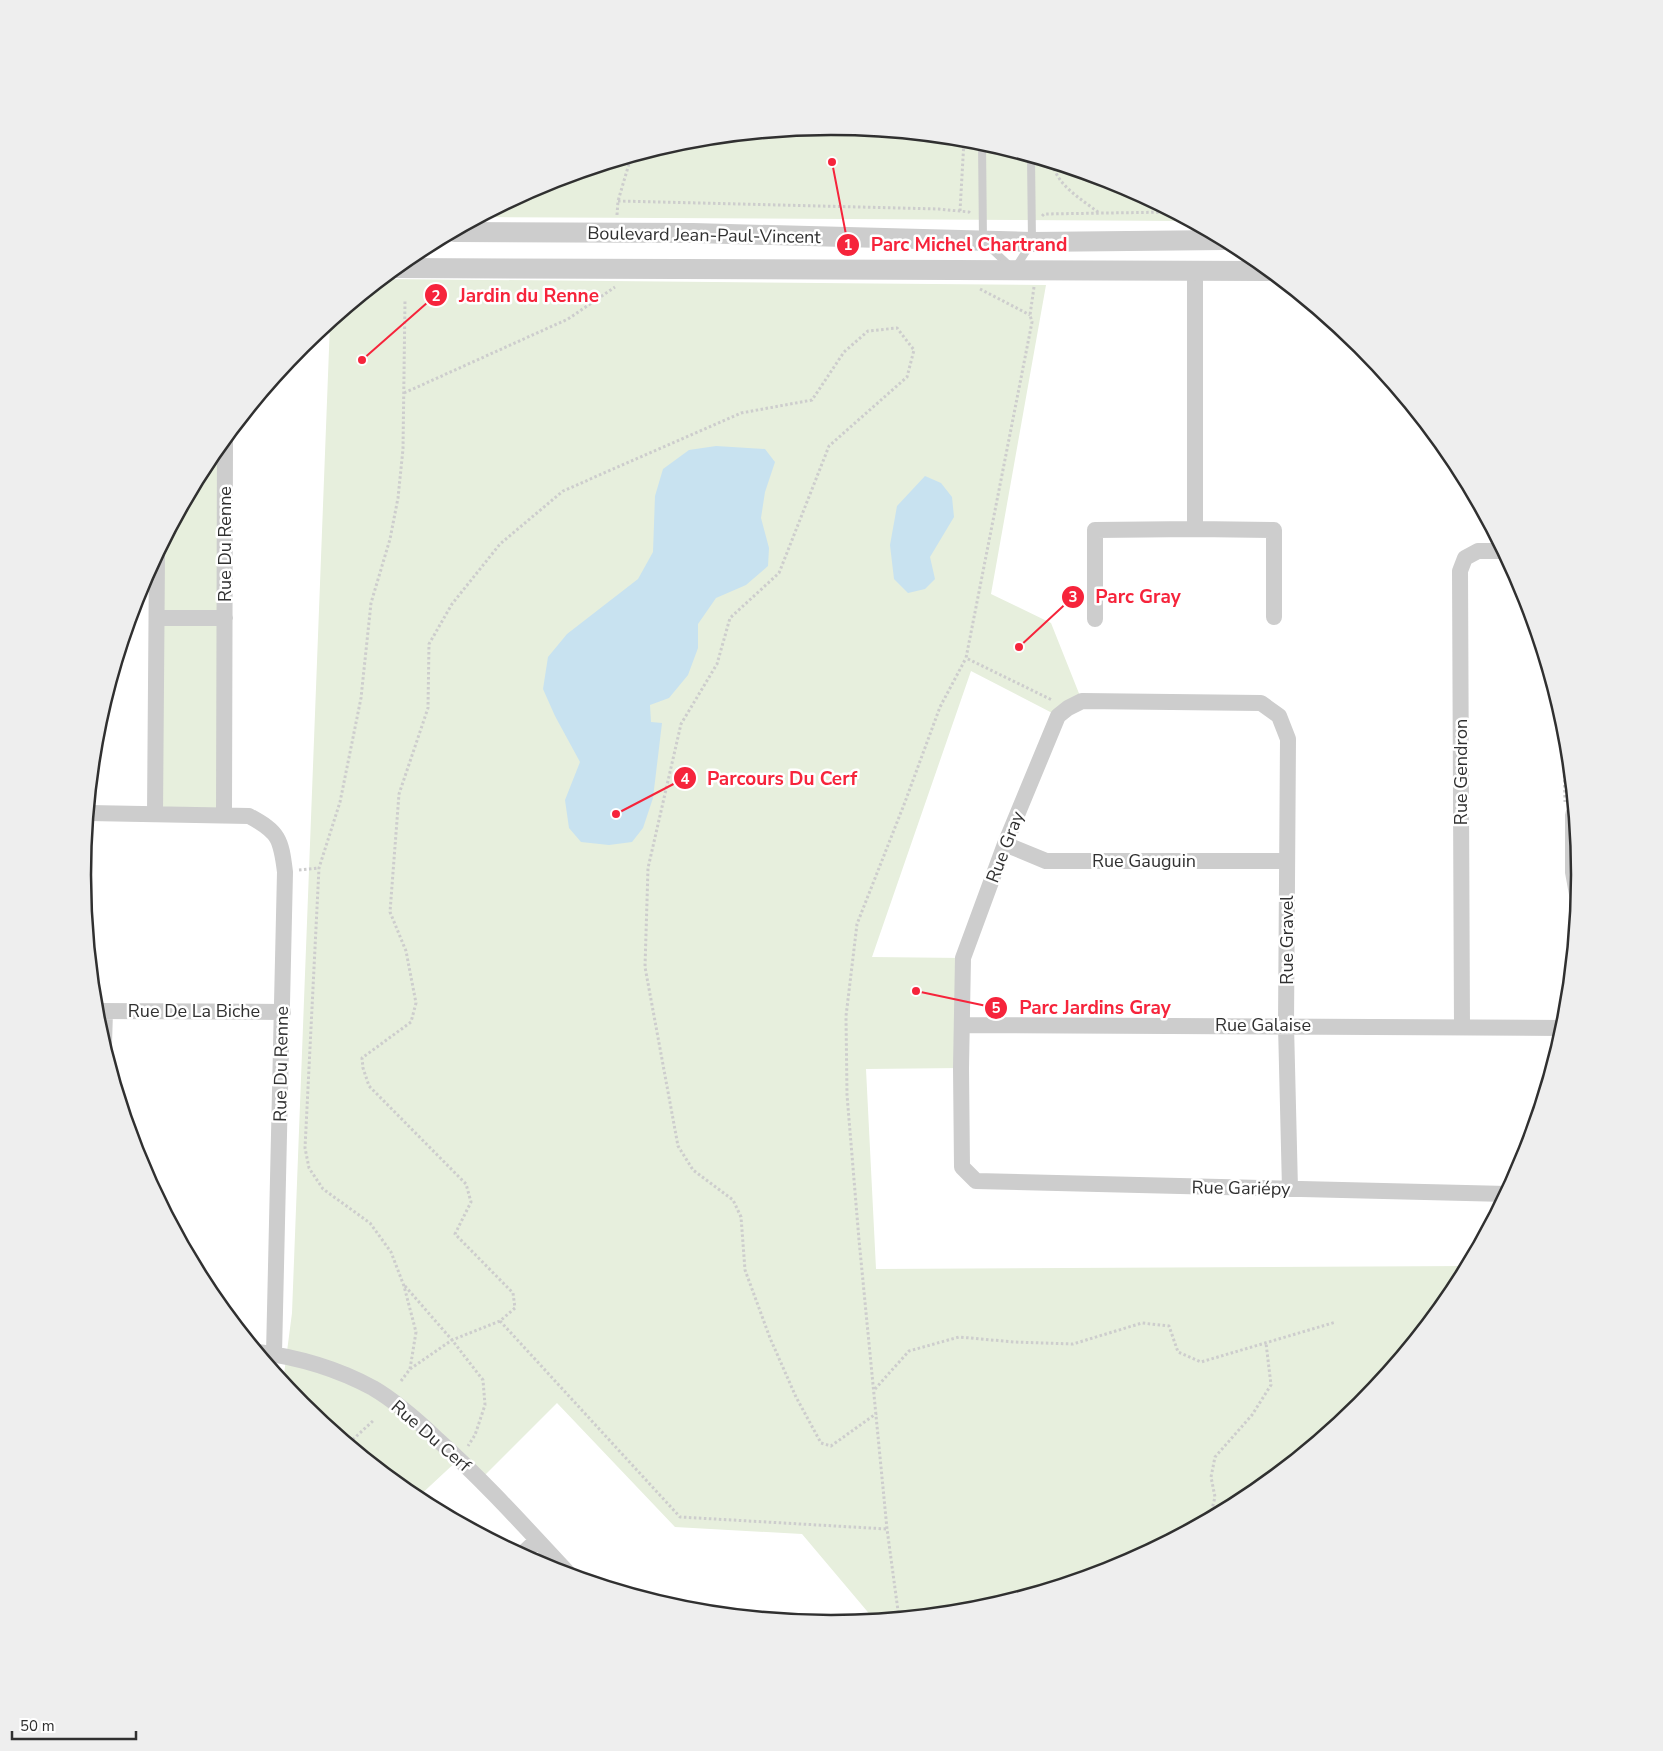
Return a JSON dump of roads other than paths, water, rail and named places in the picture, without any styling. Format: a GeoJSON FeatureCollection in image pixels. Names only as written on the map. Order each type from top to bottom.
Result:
{"type":"FeatureCollection","features":[{"type":"Feature","properties":{"kind":"street","name":"Boulevard Jean-Paul-Vincent"},"geometry":{"type":"LineString","coordinates":[[465,232],[1032,232],[1211,240]]}},
{"type":"Feature","properties":{"kind":"street"},"geometry":{"type":"LineString","coordinates":[[1194,240],[1195,529]]}},
{"type":"Feature","properties":{"kind":"street","name":"Boulevard Jean-Paul-Vincent"},"geometry":{"type":"LineString","coordinates":[[409,268],[1258,271]]}},
{"type":"Feature","properties":{"kind":"street","name":"Rue Du Renne"},"geometry":{"type":"LineString","coordinates":[[224,815],[225,451]]}},
{"type":"Feature","properties":{"kind":"street"},"geometry":{"type":"LineString","coordinates":[[1095,619],[1095,530],[1274,530],[1274,617]]}},
{"type":"Feature","properties":{"kind":"street","name":"Rue Gendron"},"geometry":{"type":"LineString","coordinates":[[1462,1027],[1460,571],[1465,558],[1478,551],[1496,551]]}},
{"type":"Feature","properties":{"kind":"street"},"geometry":{"type":"LineString","coordinates":[[155,814],[157,572]]}},
{"type":"Feature","properties":{"kind":"street","name":"Rue Du Renne"},"geometry":{"type":"LineString","coordinates":[[157,618],[225,618]]}},
{"type":"Feature","properties":{"kind":"street","name":"Rue Gray"},"geometry":{"type":"LineString","coordinates":[[976,1181],[962,1167],[964,958],[1005,844],[1058,716],[1082,701],[1261,703]]}},
{"type":"Feature","properties":{"kind":"street","name":"Rue Gravel"},"geometry":{"type":"LineString","coordinates":[[1261,703],[1279,716],[1288,739],[1286,1026],[1290,1189]]}},
{"type":"Feature","properties":{"kind":"street","name":"Rue Du Renne"},"geometry":{"type":"LineString","coordinates":[[94,813],[249,816],[269,829],[282,846],[285,872],[282,1012],[266,1353]]}},
{"type":"Feature","properties":{"kind":"street","name":"Rue Gauguin"},"geometry":{"type":"LineString","coordinates":[[1005,844],[1046,861],[1287,861]]}},
{"type":"Feature","properties":{"kind":"street","name":"Rue De La Biche"},"geometry":{"type":"LineString","coordinates":[[104,1011],[282,1012]]}},
{"type":"Feature","properties":{"kind":"street","name":"Rue Galaise"},"geometry":{"type":"LineString","coordinates":[[962,1025],[1556,1028]]}},
{"type":"Feature","properties":{"kind":"street","name":"Rue Gariépy"},"geometry":{"type":"LineString","coordinates":[[976,1181],[1499,1194]]}},
{"type":"Feature","properties":{"kind":"street","name":"Rue Du Cerf"},"geometry":{"type":"LineString","coordinates":[[266,1353],[327,1367],[373,1388],[408,1412],[481,1479],[559,1563]]}},
{"type":"Feature","properties":{"kind":"street"},"geometry":{"type":"LineString","coordinates":[[527,1549],[537,1540]]}},
{"type":"Feature","properties":{"kind":"lane"},"geometry":{"type":"LineString","coordinates":[[982,150],[983,232],[1014,270],[1032,232],[1031,163]]}},
{"type":"Feature","properties":{"kind":"water"},"geometry":{"type":"Polygon","coordinates":[[[716,446],[765,449],[775,462],[765,492],[761,518],[769,548],[768,566],[746,585],[716,598],[698,624],[698,648],[688,675],[669,698],[650,705],[651,722],[662,723],[653,798],[643,828],[632,842],[609,845],[581,842],[569,828],[565,800],[580,762],[555,716],[543,689],[548,657],[567,634],[638,579],[653,552],[655,496],[663,469],[689,450],[716,446]]]}},
{"type":"Feature","properties":{"kind":"water"},"geometry":{"type":"Polygon","coordinates":[[[925,476],[941,483],[952,497],[954,517],[930,557],[935,579],[925,589],[908,593],[894,579],[890,545],[897,506],[925,476]]]}},
{"type":"Feature","properties":{"kind":"place","name":"Parc Michel Chartrand"},"geometry":{"type":"Point","coordinates":[832,162]}},
{"type":"Feature","properties":{"kind":"place","name":"Jardin du Renne"},"geometry":{"type":"Point","coordinates":[362,360]}},
{"type":"Feature","properties":{"kind":"place","name":"Parc Gray"},"geometry":{"type":"Point","coordinates":[1019,647]}},
{"type":"Feature","properties":{"kind":"place","name":"Parcours Du Cerf"},"geometry":{"type":"Point","coordinates":[616,814]}},
{"type":"Feature","properties":{"kind":"place","name":"Parc Jardins Gray"},"geometry":{"type":"Point","coordinates":[916,991]}}]}
